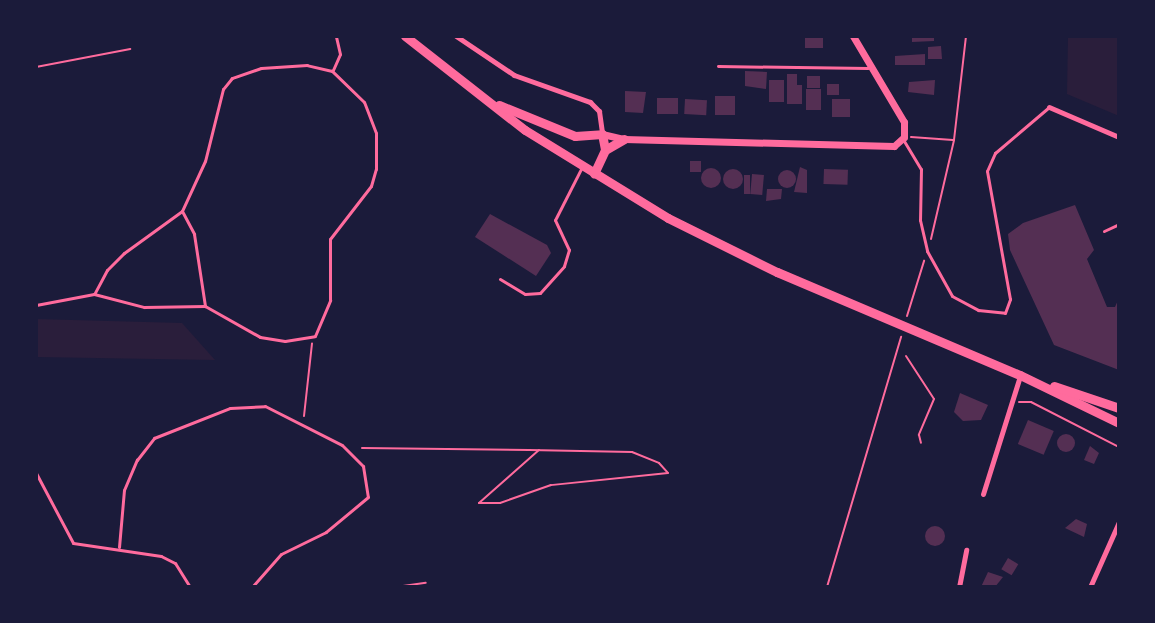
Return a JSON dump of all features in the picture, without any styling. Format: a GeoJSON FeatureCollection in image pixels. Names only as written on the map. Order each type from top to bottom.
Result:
{"type":"FeatureCollection","features":[{"type":"Feature","properties":{"kind":"highway"},"geometry":{"type":"LineString","coordinates":[[405,36],[457,79],[582,167],[759,264],[1020,375],[1119,423]]}},
{"type":"Feature","properties":{"kind":"highway"},"geometry":{"type":"LineString","coordinates":[[457,79],[549,128],[585,137],[602,134],[605,150],[594,174]]}},
{"type":"Feature","properties":{"kind":"highway"},"geometry":{"type":"LineString","coordinates":[[605,150],[624,139]]}},
{"type":"Feature","properties":{"kind":"highway"},"geometry":{"type":"LineString","coordinates":[[1020,375],[1119,408]]}},
{"type":"Feature","properties":{"kind":"street"},"geometry":{"type":"LineString","coordinates":[[456,36],[514,75],[590,102],[599,111],[602,134],[624,139],[883,147],[903,138],[902,118],[853,36]]}},
{"type":"Feature","properties":{"kind":"street"},"geometry":{"type":"LineString","coordinates":[[1049,107],[1119,137]]}},
{"type":"Feature","properties":{"kind":"street"},"geometry":{"type":"LineString","coordinates":[[983,494],[1020,375]]}},
{"type":"Feature","properties":{"kind":"street"},"geometry":{"type":"LineString","coordinates":[[1090,587],[1119,522]]}},
{"type":"Feature","properties":{"kind":"street"},"geometry":{"type":"LineString","coordinates":[[959,587],[966,550]]}},
{"type":"Feature","properties":{"kind":"lane"},"geometry":{"type":"LineString","coordinates":[[332,71],[340,54],[336,36]]}},
{"type":"Feature","properties":{"kind":"lane"},"geometry":{"type":"LineString","coordinates":[[36,305],[94,294],[144,307],[205,306],[260,337],[285,341],[315,336],[330,300],[330,239],[371,186],[376,169],[372,117],[351,86],[332,71],[291,64],[232,78],[223,89],[205,161],[182,211],[124,253],[107,270],[94,294]]}},
{"type":"Feature","properties":{"kind":"lane"},"geometry":{"type":"LineString","coordinates":[[718,66],[872,68]]}},
{"type":"Feature","properties":{"kind":"lane"},"geometry":{"type":"LineString","coordinates":[[903,138],[921,169],[920,220],[927,251],[952,296],[978,310],[1005,313],[1010,299],[987,171],[995,153],[1049,107]]}},
{"type":"Feature","properties":{"kind":"lane"},"geometry":{"type":"LineString","coordinates":[[500,279],[525,294],[540,293],[564,266],[569,250],[555,220],[582,167]]}},
{"type":"Feature","properties":{"kind":"lane"},"geometry":{"type":"LineString","coordinates":[[182,211],[194,234],[205,306]]}},
{"type":"Feature","properties":{"kind":"lane"},"geometry":{"type":"LineString","coordinates":[[1104,231],[1119,224]]}},
{"type":"Feature","properties":{"kind":"lane"},"geometry":{"type":"LineString","coordinates":[[119,547],[124,490],[137,460],[154,438],[184,422],[230,408],[265,406],[303,421],[363,466],[368,497],[326,532],[281,554],[252,587]]}},
{"type":"Feature","properties":{"kind":"lane"},"geometry":{"type":"LineString","coordinates":[[36,473],[73,543],[119,547],[175,563],[190,587]]}},
{"type":"Feature","properties":{"kind":"path"},"geometry":{"type":"LineString","coordinates":[[933,234],[954,140],[966,36]]}},
{"type":"Feature","properties":{"kind":"path"},"geometry":{"type":"LineString","coordinates":[[36,67],[130,49]]}},
{"type":"Feature","properties":{"kind":"path"},"geometry":{"type":"LineString","coordinates":[[903,138],[954,140]]}},
{"type":"Feature","properties":{"kind":"path"},"geometry":{"type":"LineString","coordinates":[[910,303],[925,257]]}},
{"type":"Feature","properties":{"kind":"path"},"geometry":{"type":"LineString","coordinates":[[303,421],[315,336]]}},
{"type":"Feature","properties":{"kind":"path"},"geometry":{"type":"LineString","coordinates":[[827,587],[898,346]]}},
{"type":"Feature","properties":{"kind":"path"},"geometry":{"type":"LineString","coordinates":[[906,356],[934,399],[921,443]]}},
{"type":"Feature","properties":{"kind":"path"},"geometry":{"type":"LineString","coordinates":[[1012,401],[1031,402],[1119,447]]}},
{"type":"Feature","properties":{"kind":"path"},"geometry":{"type":"LineString","coordinates":[[362,448],[539,450],[632,452],[668,469],[551,485],[500,503],[479,503],[539,450]]}},
{"type":"Feature","properties":{"kind":"path"},"geometry":{"type":"LineString","coordinates":[[396,587],[426,583]]}},
{"type":"Feature","properties":{"kind":"shaded area"},"geometry":{"type":"Polygon","coordinates":[[[1068,36],[1119,36],[1119,116],[1067,94],[1068,36]]]}},
{"type":"Feature","properties":{"kind":"shaded area"},"geometry":{"type":"Polygon","coordinates":[[[36,319],[182,323],[215,360],[36,357],[36,319]]]}},
{"type":"Feature","properties":{"kind":"building"},"geometry":{"type":"Polygon","coordinates":[[[805,36],[823,36],[823,48],[805,48],[805,36]]]}},
{"type":"Feature","properties":{"kind":"building"},"geometry":{"type":"Polygon","coordinates":[[[912,36],[934,36],[934,41],[912,42],[912,36]]]}},
{"type":"Feature","properties":{"kind":"building"},"geometry":{"type":"Polygon","coordinates":[[[941,46],[942,59],[928,59],[928,47],[941,46]]]}},
{"type":"Feature","properties":{"kind":"building"},"geometry":{"type":"Polygon","coordinates":[[[925,54],[925,65],[895,65],[895,56],[925,54]]]}},
{"type":"Feature","properties":{"kind":"building"},"geometry":{"type":"Polygon","coordinates":[[[745,71],[767,72],[766,89],[745,86],[745,71]]]}},
{"type":"Feature","properties":{"kind":"building"},"geometry":{"type":"Polygon","coordinates":[[[787,74],[797,74],[797,85],[802,85],[802,104],[787,104],[787,74]]]}},
{"type":"Feature","properties":{"kind":"building"},"geometry":{"type":"Polygon","coordinates":[[[807,76],[820,76],[820,88],[807,88],[807,76]]]}},
{"type":"Feature","properties":{"kind":"building"},"geometry":{"type":"Polygon","coordinates":[[[769,80],[784,80],[784,102],[769,102],[769,80]]]}},
{"type":"Feature","properties":{"kind":"building"},"geometry":{"type":"Polygon","coordinates":[[[935,80],[934,95],[908,92],[909,82],[935,80]]]}},
{"type":"Feature","properties":{"kind":"building"},"geometry":{"type":"Polygon","coordinates":[[[827,84],[839,84],[839,95],[827,95],[827,84]]]}},
{"type":"Feature","properties":{"kind":"building"},"geometry":{"type":"Polygon","coordinates":[[[806,89],[821,89],[821,110],[806,110],[806,89]]]}},
{"type":"Feature","properties":{"kind":"building"},"geometry":{"type":"Polygon","coordinates":[[[625,91],[646,92],[643,113],[625,112],[625,91]]]}},
{"type":"Feature","properties":{"kind":"building"},"geometry":{"type":"Polygon","coordinates":[[[715,96],[735,96],[735,115],[715,115],[715,96]]]}},
{"type":"Feature","properties":{"kind":"building"},"geometry":{"type":"Polygon","coordinates":[[[657,98],[678,98],[678,114],[657,114],[657,98]]]}},
{"type":"Feature","properties":{"kind":"building"},"geometry":{"type":"Polygon","coordinates":[[[685,99],[707,100],[706,115],[684,114],[685,99]]]}},
{"type":"Feature","properties":{"kind":"building"},"geometry":{"type":"Polygon","coordinates":[[[832,99],[850,99],[850,117],[832,117],[832,99]]]}},
{"type":"Feature","properties":{"kind":"building"},"geometry":{"type":"Polygon","coordinates":[[[690,161],[701,161],[701,172],[690,172],[690,161]]]}},
{"type":"Feature","properties":{"kind":"building"},"geometry":{"type":"Polygon","coordinates":[[[800,167],[807,170],[807,193],[794,192],[800,167]]]}},
{"type":"Feature","properties":{"kind":"building"},"geometry":{"type":"Polygon","coordinates":[[[711,168],[718,171],[721,178],[718,185],[711,188],[704,185],[701,178],[704,171],[711,168]]]}},
{"type":"Feature","properties":{"kind":"building"},"geometry":{"type":"Polygon","coordinates":[[[733,169],[740,172],[743,179],[740,186],[733,189],[726,186],[723,179],[726,172],[733,169]]]}},
{"type":"Feature","properties":{"kind":"building"},"geometry":{"type":"Polygon","coordinates":[[[824,169],[848,170],[847,185],[823,184],[824,169]]]}},
{"type":"Feature","properties":{"kind":"building"},"geometry":{"type":"Polygon","coordinates":[[[787,170],[796,179],[787,188],[778,179],[787,170]]]}},
{"type":"Feature","properties":{"kind":"building"},"geometry":{"type":"Polygon","coordinates":[[[752,174],[764,175],[762,195],[750,194],[752,174]]]}},
{"type":"Feature","properties":{"kind":"building"},"geometry":{"type":"Polygon","coordinates":[[[744,175],[750,175],[750,194],[744,194],[744,175]]]}},
{"type":"Feature","properties":{"kind":"building"},"geometry":{"type":"Polygon","coordinates":[[[767,189],[782,189],[781,199],[766,201],[767,189]]]}},
{"type":"Feature","properties":{"kind":"building"},"geometry":{"type":"Polygon","coordinates":[[[1075,205],[1094,250],[1087,259],[1107,307],[1115,307],[1119,298],[1119,370],[1054,345],[1010,250],[1008,234],[1023,223],[1075,205]]]}},
{"type":"Feature","properties":{"kind":"building"},"geometry":{"type":"Polygon","coordinates":[[[490,214],[547,245],[551,253],[536,276],[475,237],[490,214]]]}},
{"type":"Feature","properties":{"kind":"building"},"geometry":{"type":"Polygon","coordinates":[[[960,393],[988,405],[981,420],[963,421],[954,412],[960,393]]]}},
{"type":"Feature","properties":{"kind":"building"},"geometry":{"type":"Polygon","coordinates":[[[1028,420],[1054,431],[1044,455],[1018,444],[1028,420]]]}},
{"type":"Feature","properties":{"kind":"building"},"geometry":{"type":"Polygon","coordinates":[[[1066,434],[1075,443],[1066,452],[1057,443],[1066,434]]]}},
{"type":"Feature","properties":{"kind":"building"},"geometry":{"type":"Polygon","coordinates":[[[1090,446],[1099,453],[1094,464],[1084,460],[1090,446]]]}},
{"type":"Feature","properties":{"kind":"building"},"geometry":{"type":"Polygon","coordinates":[[[1076,519],[1087,524],[1084,537],[1065,528],[1076,519]]]}},
{"type":"Feature","properties":{"kind":"building"},"geometry":{"type":"Polygon","coordinates":[[[931,526],[939,526],[945,536],[939,546],[931,546],[925,540],[925,532],[931,526]]]}},
{"type":"Feature","properties":{"kind":"building"},"geometry":{"type":"Polygon","coordinates":[[[1008,558],[1018,564],[1012,575],[1001,569],[1008,558]]]}},
{"type":"Feature","properties":{"kind":"building"},"geometry":{"type":"Polygon","coordinates":[[[988,572],[1003,577],[995,587],[981,587],[988,572]]]}}]}
